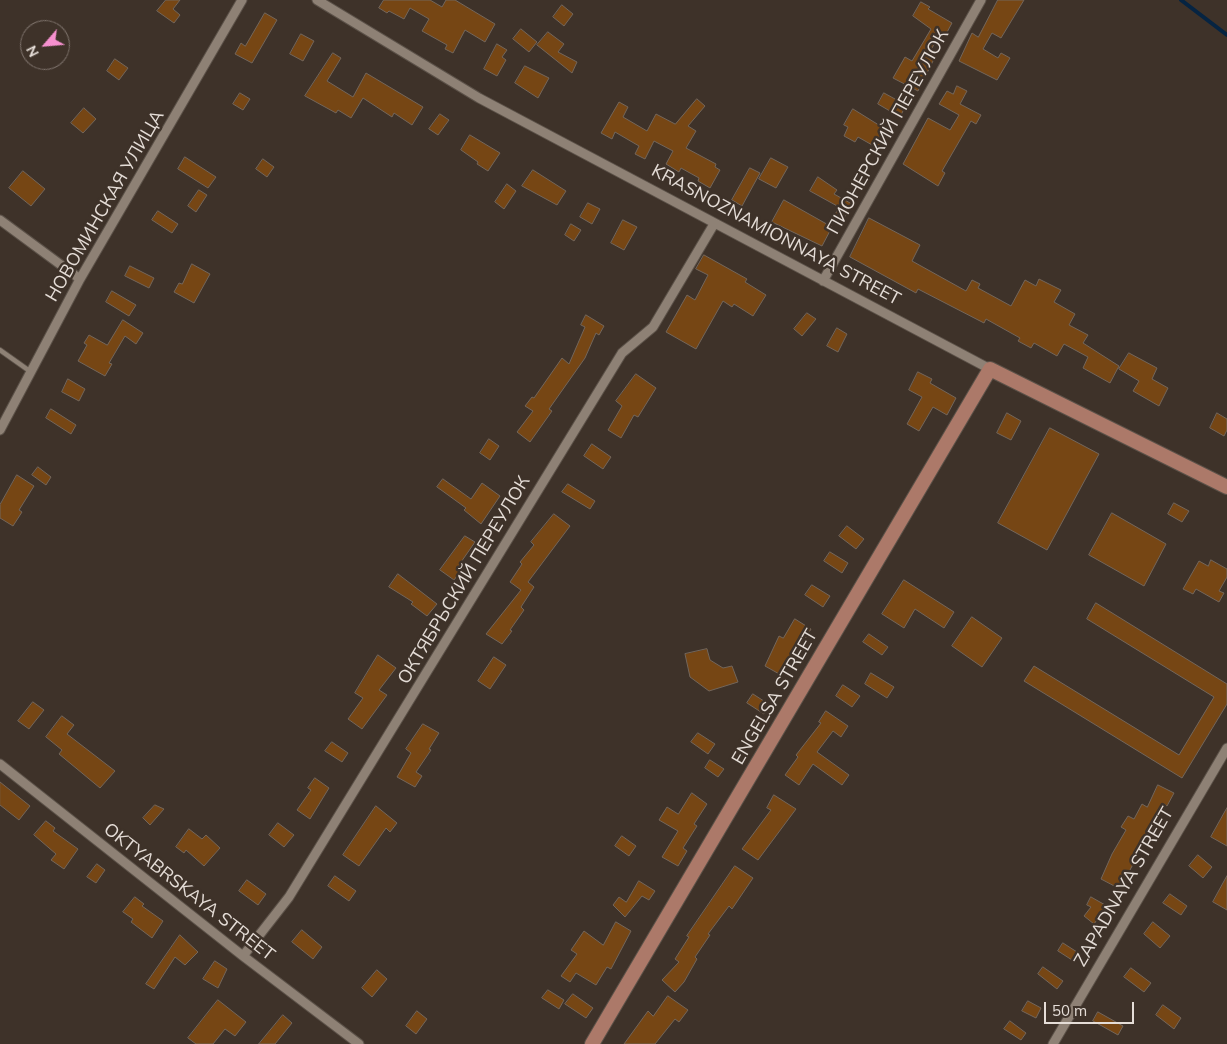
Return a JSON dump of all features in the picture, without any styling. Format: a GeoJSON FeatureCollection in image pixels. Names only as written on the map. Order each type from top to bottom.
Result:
{"type":"FeatureCollection","features":[{"type":"Feature","properties":{"kind":"main road","name":"KRASNOZNAMIONNAYA STREET"},"geometry":{"type":"LineString","coordinates":[[990,369],[1225,481]]}},
{"type":"Feature","properties":{"kind":"main road","name":"ENGELSA STREET"},"geometry":{"type":"LineString","coordinates":[[592,1044],[990,369]]}},
{"type":"Feature","properties":{"kind":"street","name":"НОВОМИНСКАЯ УЛИЦА"},"geometry":{"type":"LineString","coordinates":[[0,430],[80,279],[242,0]]}},
{"type":"Feature","properties":{"kind":"street","name":"KRASNOZNAMIONNAYA STREET"},"geometry":{"type":"LineString","coordinates":[[317,0],[479,98],[990,369]]}},
{"type":"Feature","properties":{"kind":"street","name":"ПИОНЕРСКИЙ ПЕРЕУЛОК"},"geometry":{"type":"LineString","coordinates":[[823,281],[981,0]]}},
{"type":"Feature","properties":{"kind":"street"},"geometry":{"type":"LineString","coordinates":[[0,220],[80,279]]}},
{"type":"Feature","properties":{"kind":"street","name":"ОКТЯБРЬСКИЙ ПЕРЕУЛОК"},"geometry":{"type":"LineString","coordinates":[[243,956],[289,897],[622,353],[653,327],[714,224]]}},
{"type":"Feature","properties":{"kind":"street","name":"ZAPADNAYA STREET"},"geometry":{"type":"LineString","coordinates":[[1053,1044],[1227,748]]}},
{"type":"Feature","properties":{"kind":"street","name":"OKTYABRSKAYA STREET"},"geometry":{"type":"LineString","coordinates":[[0,764],[243,956],[359,1044]]}},
{"type":"Feature","properties":{"kind":"lane"},"geometry":{"type":"LineString","coordinates":[[0,350],[31,372]]}},
{"type":"Feature","properties":{"kind":"building"},"geometry":{"type":"Polygon","coordinates":[[[166,0],[180,0],[173,9],[180,15],[174,23],[157,11],[166,0]]]}},
{"type":"Feature","properties":{"kind":"building"},"geometry":{"type":"Polygon","coordinates":[[[384,0],[430,0],[442,7],[446,0],[455,0],[495,24],[485,42],[465,30],[453,53],[445,49],[447,45],[422,31],[429,19],[410,8],[404,19],[389,11],[387,13],[379,8],[384,0]]]}},
{"type":"Feature","properties":{"kind":"building"},"geometry":{"type":"Polygon","coordinates":[[[998,0],[1024,0],[1001,38],[992,33],[983,49],[998,58],[1001,53],[1010,58],[997,80],[959,61],[972,33],[978,37],[998,0]]]}},
{"type":"Feature","properties":{"kind":"building"},"geometry":{"type":"Polygon","coordinates":[[[921,2],[930,7],[928,9],[952,23],[945,36],[940,34],[928,55],[934,59],[918,91],[893,78],[905,57],[912,61],[931,29],[913,16],[921,2]]]}},
{"type":"Feature","properties":{"kind":"building"},"geometry":{"type":"Polygon","coordinates":[[[562,5],[573,14],[564,26],[553,17],[562,5]]]}},
{"type":"Feature","properties":{"kind":"building"},"geometry":{"type":"Polygon","coordinates":[[[265,13],[277,20],[252,63],[235,54],[241,43],[245,46],[265,13]]]}},
{"type":"Feature","properties":{"kind":"building"},"geometry":{"type":"Polygon","coordinates":[[[521,29],[537,42],[529,52],[513,39],[521,29]]]}},
{"type":"Feature","properties":{"kind":"building"},"geometry":{"type":"Polygon","coordinates":[[[548,32],[564,44],[558,52],[577,62],[572,73],[537,45],[548,32]]]}},
{"type":"Feature","properties":{"kind":"building"},"geometry":{"type":"Polygon","coordinates":[[[301,34],[314,41],[303,61],[290,54],[301,34]]]}},
{"type":"Feature","properties":{"kind":"building"},"geometry":{"type":"Polygon","coordinates":[[[497,44],[507,50],[502,57],[506,60],[497,76],[484,69],[497,44]]]}},
{"type":"Feature","properties":{"kind":"building"},"geometry":{"type":"Polygon","coordinates":[[[333,53],[341,58],[327,81],[353,97],[366,73],[423,107],[412,125],[394,113],[392,117],[363,98],[351,118],[338,110],[336,113],[305,96],[333,53]]]}},
{"type":"Feature","properties":{"kind":"building"},"geometry":{"type":"Polygon","coordinates":[[[115,59],[128,68],[119,80],[107,71],[115,59]]]}},
{"type":"Feature","properties":{"kind":"building"},"geometry":{"type":"Polygon","coordinates":[[[525,66],[549,78],[538,98],[515,83],[525,66]]]}},
{"type":"Feature","properties":{"kind":"building"},"geometry":{"type":"Polygon","coordinates":[[[957,86],[967,91],[960,104],[981,115],[976,124],[971,121],[942,171],[945,173],[938,186],[903,164],[928,118],[950,130],[959,115],[939,104],[947,91],[953,94],[957,86]]]}},
{"type":"Feature","properties":{"kind":"building"},"geometry":{"type":"Polygon","coordinates":[[[240,93],[250,99],[243,110],[233,104],[240,93]]]}},
{"type":"Feature","properties":{"kind":"building"},"geometry":{"type":"Polygon","coordinates":[[[884,93],[906,105],[900,117],[878,104],[884,93]]]}},
{"type":"Feature","properties":{"kind":"building"},"geometry":{"type":"Polygon","coordinates":[[[697,99],[705,106],[688,126],[696,131],[686,148],[716,164],[715,167],[720,170],[710,188],[698,181],[699,178],[681,168],[679,172],[666,164],[673,151],[654,141],[645,159],[635,154],[639,146],[615,132],[612,139],[601,133],[619,102],[628,107],[623,117],[647,131],[656,114],[675,124],[697,99]]]}},
{"type":"Feature","properties":{"kind":"building"},"geometry":{"type":"Polygon","coordinates":[[[84,108],[96,119],[83,133],[71,123],[84,108]]]}},
{"type":"Feature","properties":{"kind":"building"},"geometry":{"type":"Polygon","coordinates":[[[853,109],[882,127],[879,132],[888,137],[881,150],[858,137],[855,142],[844,136],[848,127],[844,125],[853,109]]]}},
{"type":"Feature","properties":{"kind":"building"},"geometry":{"type":"Polygon","coordinates":[[[440,114],[449,120],[438,135],[429,129],[440,114]]]}},
{"type":"Feature","properties":{"kind":"building"},"geometry":{"type":"Polygon","coordinates":[[[470,135],[500,153],[488,171],[461,150],[470,135]]]}},
{"type":"Feature","properties":{"kind":"building"},"geometry":{"type":"Polygon","coordinates":[[[185,157],[216,177],[208,188],[178,169],[185,157]]]}},
{"type":"Feature","properties":{"kind":"building"},"geometry":{"type":"Polygon","coordinates":[[[771,158],[788,167],[776,188],[759,179],[771,158]]]}},
{"type":"Feature","properties":{"kind":"building"},"geometry":{"type":"Polygon","coordinates":[[[263,159],[274,167],[267,177],[256,169],[263,159]]]}},
{"type":"Feature","properties":{"kind":"building"},"geometry":{"type":"Polygon","coordinates":[[[750,168],[760,173],[742,206],[732,200],[750,168]]]}},
{"type":"Feature","properties":{"kind":"building"},"geometry":{"type":"Polygon","coordinates":[[[533,170],[566,191],[557,205],[522,186],[533,170]]]}},
{"type":"Feature","properties":{"kind":"building"},"geometry":{"type":"Polygon","coordinates":[[[23,171],[45,189],[31,206],[9,188],[23,171]]]}},
{"type":"Feature","properties":{"kind":"building"},"geometry":{"type":"Polygon","coordinates":[[[818,177],[837,190],[834,194],[852,204],[840,225],[832,220],[839,207],[810,191],[818,177]]]}},
{"type":"Feature","properties":{"kind":"building"},"geometry":{"type":"Polygon","coordinates":[[[507,184],[516,191],[504,209],[495,202],[507,184]]]}},
{"type":"Feature","properties":{"kind":"building"},"geometry":{"type":"Polygon","coordinates":[[[199,190],[207,195],[196,212],[188,206],[199,190]]]}},
{"type":"Feature","properties":{"kind":"building"},"geometry":{"type":"Polygon","coordinates":[[[784,200],[832,227],[822,246],[772,222],[784,200]]]}},
{"type":"Feature","properties":{"kind":"building"},"geometry":{"type":"Polygon","coordinates":[[[588,203],[600,209],[592,224],[580,217],[588,203]]]}},
{"type":"Feature","properties":{"kind":"building"},"geometry":{"type":"Polygon","coordinates":[[[158,211],[178,224],[172,233],[152,220],[158,211]]]}},
{"type":"Feature","properties":{"kind":"building"},"geometry":{"type":"Polygon","coordinates":[[[869,218],[920,245],[912,261],[966,291],[972,280],[980,284],[978,288],[1011,306],[1025,280],[1036,286],[1039,279],[1061,290],[1054,302],[1075,314],[1069,325],[1088,335],[1083,343],[1119,366],[1110,383],[1083,368],[1088,357],[1064,344],[1057,356],[1034,343],[1031,348],[1018,341],[1020,338],[986,319],[984,323],[918,289],[916,293],[850,257],[869,218]]]}},
{"type":"Feature","properties":{"kind":"building"},"geometry":{"type":"Polygon","coordinates":[[[623,220],[637,227],[624,250],[611,243],[623,220]]]}},
{"type":"Feature","properties":{"kind":"building"},"geometry":{"type":"Polygon","coordinates":[[[571,224],[581,230],[574,241],[565,235],[571,224]]]}},
{"type":"Feature","properties":{"kind":"building"},"geometry":{"type":"Polygon","coordinates":[[[704,255],[747,279],[745,282],[766,295],[753,316],[734,304],[732,307],[723,301],[696,349],[666,332],[687,295],[695,300],[708,275],[696,269],[704,255]]]}},
{"type":"Feature","properties":{"kind":"building"},"geometry":{"type":"Polygon","coordinates":[[[192,264],[210,274],[194,303],[174,292],[179,283],[182,284],[192,264]]]}},
{"type":"Feature","properties":{"kind":"building"},"geometry":{"type":"Polygon","coordinates":[[[130,266],[154,278],[149,288],[125,276],[130,266]]]}},
{"type":"Feature","properties":{"kind":"building"},"geometry":{"type":"Polygon","coordinates":[[[112,291],[136,305],[129,316],[106,302],[112,291]]]}},
{"type":"Feature","properties":{"kind":"building"},"geometry":{"type":"Polygon","coordinates":[[[807,313],[816,319],[802,336],[794,329],[807,313]]]}},
{"type":"Feature","properties":{"kind":"building"},"geometry":{"type":"Polygon","coordinates":[[[586,315],[604,326],[599,335],[596,333],[585,358],[549,409],[552,411],[530,442],[517,432],[533,411],[525,406],[532,397],[534,398],[562,358],[569,364],[585,327],[581,325],[586,315]]]}},
{"type":"Feature","properties":{"kind":"building"},"geometry":{"type":"Polygon","coordinates":[[[123,320],[143,333],[136,344],[125,336],[109,363],[112,364],[105,376],[78,361],[87,345],[84,343],[89,335],[107,345],[123,320]]]}},
{"type":"Feature","properties":{"kind":"building"},"geometry":{"type":"Polygon","coordinates":[[[837,328],[847,334],[838,352],[827,346],[837,328]]]}},
{"type":"Feature","properties":{"kind":"building"},"geometry":{"type":"Polygon","coordinates":[[[1129,353],[1157,368],[1152,379],[1168,388],[1159,406],[1133,391],[1139,381],[1119,369],[1129,353]]]}},
{"type":"Feature","properties":{"kind":"building"},"geometry":{"type":"Polygon","coordinates":[[[918,372],[932,379],[930,383],[956,398],[947,415],[933,407],[919,431],[907,424],[922,397],[909,390],[918,372]]]}},
{"type":"Feature","properties":{"kind":"building"},"geometry":{"type":"Polygon","coordinates":[[[636,374],[656,388],[638,417],[634,415],[621,438],[608,430],[622,406],[616,401],[636,374]]]}},
{"type":"Feature","properties":{"kind":"building"},"geometry":{"type":"Polygon","coordinates":[[[68,379],[85,389],[79,401],[62,392],[68,379]]]}},
{"type":"Feature","properties":{"kind":"building"},"geometry":{"type":"Polygon","coordinates":[[[51,409],[76,425],[71,434],[46,418],[51,409]]]}},
{"type":"Feature","properties":{"kind":"building"},"geometry":{"type":"Polygon","coordinates":[[[1007,413],[1021,421],[1011,440],[997,433],[1007,413]]]}},
{"type":"Feature","properties":{"kind":"building"},"geometry":{"type":"Polygon","coordinates":[[[1217,413],[1227,419],[1227,430],[1224,436],[1210,428],[1217,413]]]}},
{"type":"Feature","properties":{"kind":"building"},"geometry":{"type":"Polygon","coordinates":[[[1050,428],[1099,454],[1047,550],[998,523],[1050,428]]]}},
{"type":"Feature","properties":{"kind":"building"},"geometry":{"type":"Polygon","coordinates":[[[489,439],[499,446],[490,460],[480,453],[489,439]]]}},
{"type":"Feature","properties":{"kind":"building"},"geometry":{"type":"Polygon","coordinates":[[[592,444],[611,457],[603,469],[584,456],[592,444]]]}},
{"type":"Feature","properties":{"kind":"building"},"geometry":{"type":"Polygon","coordinates":[[[38,467],[51,477],[46,485],[32,475],[38,467]]]}},
{"type":"Feature","properties":{"kind":"building"},"geometry":{"type":"Polygon","coordinates":[[[17,475],[34,486],[19,510],[22,512],[13,526],[0,518],[0,505],[17,475]]]}},
{"type":"Feature","properties":{"kind":"building"},"geometry":{"type":"Polygon","coordinates":[[[443,479],[471,499],[482,483],[500,496],[481,524],[464,510],[466,508],[437,487],[443,479]]]}},
{"type":"Feature","properties":{"kind":"building"},"geometry":{"type":"Polygon","coordinates":[[[568,484],[595,501],[590,509],[562,492],[568,484]]]}},
{"type":"Feature","properties":{"kind":"building"},"geometry":{"type":"Polygon","coordinates":[[[1174,503],[1189,511],[1182,522],[1168,514],[1174,503]]]}},
{"type":"Feature","properties":{"kind":"building"},"geometry":{"type":"Polygon","coordinates":[[[1112,513],[1166,544],[1144,586],[1089,555],[1112,513]]]}},
{"type":"Feature","properties":{"kind":"building"},"geometry":{"type":"Polygon","coordinates":[[[554,514],[570,526],[528,582],[534,587],[521,607],[524,610],[502,644],[486,634],[521,590],[510,582],[522,564],[520,562],[534,545],[531,542],[554,514]]]}},
{"type":"Feature","properties":{"kind":"building"},"geometry":{"type":"Polygon","coordinates":[[[847,526],[864,539],[856,549],[839,536],[847,526]]]}},
{"type":"Feature","properties":{"kind":"building"},"geometry":{"type":"Polygon","coordinates":[[[465,536],[475,542],[459,565],[463,568],[454,580],[440,570],[465,536]]]}},
{"type":"Feature","properties":{"kind":"building"},"geometry":{"type":"Polygon","coordinates":[[[830,552],[848,563],[842,573],[824,561],[830,552]]]}},
{"type":"Feature","properties":{"kind":"building"},"geometry":{"type":"Polygon","coordinates":[[[1211,560],[1227,569],[1227,577],[1219,591],[1224,593],[1219,602],[1196,589],[1193,594],[1183,589],[1199,561],[1208,566],[1211,560]]]}},
{"type":"Feature","properties":{"kind":"building"},"geometry":{"type":"Polygon","coordinates":[[[398,574],[437,604],[427,616],[411,604],[413,602],[389,587],[398,574]]]}},
{"type":"Feature","properties":{"kind":"building"},"geometry":{"type":"Polygon","coordinates":[[[904,580],[954,612],[944,628],[915,609],[904,628],[882,614],[904,580]]]}},
{"type":"Feature","properties":{"kind":"building"},"geometry":{"type":"Polygon","coordinates":[[[812,585],[830,596],[823,607],[805,595],[812,585]]]}},
{"type":"Feature","properties":{"kind":"building"},"geometry":{"type":"Polygon","coordinates":[[[1096,603],[1227,684],[1227,704],[1182,778],[1024,681],[1034,666],[1179,755],[1214,697],[1087,619],[1096,603]]]}},
{"type":"Feature","properties":{"kind":"building"},"geometry":{"type":"Polygon","coordinates":[[[972,617],[1002,638],[982,667],[952,646],[972,617]]]}},
{"type":"Feature","properties":{"kind":"building"},"geometry":{"type":"Polygon","coordinates":[[[795,619],[811,629],[794,657],[792,655],[781,675],[765,666],[779,636],[783,638],[795,619]]]}},
{"type":"Feature","properties":{"kind":"building"},"geometry":{"type":"Polygon","coordinates":[[[869,634],[888,647],[882,655],[863,642],[869,634]]]}},
{"type":"Feature","properties":{"kind":"building"},"geometry":{"type":"Polygon","coordinates":[[[707,649],[710,660],[723,668],[732,666],[738,682],[709,691],[690,677],[685,654],[707,649]]]}},
{"type":"Feature","properties":{"kind":"building"},"geometry":{"type":"Polygon","coordinates":[[[378,655],[396,668],[379,690],[387,695],[362,729],[348,719],[363,698],[355,693],[378,655]]]}},
{"type":"Feature","properties":{"kind":"building"},"geometry":{"type":"Polygon","coordinates":[[[494,657],[506,665],[490,689],[478,681],[494,657]]]}},
{"type":"Feature","properties":{"kind":"building"},"geometry":{"type":"Polygon","coordinates":[[[871,673],[894,687],[887,698],[865,684],[871,673]]]}},
{"type":"Feature","properties":{"kind":"building"},"geometry":{"type":"Polygon","coordinates":[[[843,685],[860,696],[852,707],[836,696],[843,685]]]}},
{"type":"Feature","properties":{"kind":"building"},"geometry":{"type":"Polygon","coordinates":[[[753,694],[770,705],[764,714],[747,703],[753,694]]]}},
{"type":"Feature","properties":{"kind":"building"},"geometry":{"type":"Polygon","coordinates":[[[33,702],[44,710],[29,729],[18,721],[33,702]]]}},
{"type":"Feature","properties":{"kind":"building"},"geometry":{"type":"Polygon","coordinates":[[[826,711],[848,726],[841,737],[833,731],[817,752],[849,775],[842,785],[813,764],[799,785],[785,775],[798,757],[796,755],[821,723],[819,722],[826,711]]]}},
{"type":"Feature","properties":{"kind":"building"},"geometry":{"type":"Polygon","coordinates":[[[62,716],[74,725],[67,734],[115,771],[100,788],[59,754],[62,750],[46,737],[62,716]]]}},
{"type":"Feature","properties":{"kind":"building"},"geometry":{"type":"Polygon","coordinates":[[[423,724],[439,733],[429,749],[431,750],[416,772],[422,776],[415,787],[397,777],[411,753],[406,749],[423,724]]]}},
{"type":"Feature","properties":{"kind":"building"},"geometry":{"type":"Polygon","coordinates":[[[698,733],[715,744],[708,754],[691,742],[698,733]]]}},
{"type":"Feature","properties":{"kind":"building"},"geometry":{"type":"Polygon","coordinates":[[[332,742],[348,753],[342,762],[325,751],[332,742]]]}},
{"type":"Feature","properties":{"kind":"building"},"geometry":{"type":"Polygon","coordinates":[[[710,760],[724,769],[718,777],[705,768],[710,760]]]}},
{"type":"Feature","properties":{"kind":"building"},"geometry":{"type":"Polygon","coordinates":[[[315,778],[329,788],[310,819],[297,810],[311,790],[308,788],[315,778]]]}},
{"type":"Feature","properties":{"kind":"building"},"geometry":{"type":"Polygon","coordinates":[[[0,782],[30,806],[19,820],[0,805],[0,782]]]}},
{"type":"Feature","properties":{"kind":"building"},"geometry":{"type":"Polygon","coordinates":[[[1158,785],[1174,793],[1167,806],[1164,804],[1148,828],[1151,830],[1120,889],[1101,879],[1112,854],[1126,830],[1121,827],[1128,816],[1134,819],[1142,804],[1147,807],[1158,785]]]}},
{"type":"Feature","properties":{"kind":"building"},"geometry":{"type":"Polygon","coordinates":[[[692,793],[707,804],[694,824],[697,826],[683,848],[687,851],[678,866],[662,857],[678,831],[659,820],[667,807],[678,814],[692,793]]]}},
{"type":"Feature","properties":{"kind":"building"},"geometry":{"type":"Polygon","coordinates":[[[774,795],[796,809],[758,860],[742,849],[771,810],[767,808],[774,795]]]}},
{"type":"Feature","properties":{"kind":"building"},"geometry":{"type":"Polygon","coordinates":[[[155,805],[164,809],[150,825],[143,818],[155,805]]]}},
{"type":"Feature","properties":{"kind":"building"},"geometry":{"type":"Polygon","coordinates":[[[376,806],[397,823],[390,832],[386,828],[359,866],[343,855],[376,806]]]}},
{"type":"Feature","properties":{"kind":"building"},"geometry":{"type":"Polygon","coordinates":[[[1227,808],[1227,846],[1211,837],[1227,808]]]}},
{"type":"Feature","properties":{"kind":"building"},"geometry":{"type":"Polygon","coordinates":[[[46,821],[55,828],[53,831],[78,849],[64,869],[51,860],[56,854],[34,835],[46,821]]]}},
{"type":"Feature","properties":{"kind":"building"},"geometry":{"type":"Polygon","coordinates":[[[278,823],[294,835],[284,847],[269,835],[278,823]]]}},
{"type":"Feature","properties":{"kind":"building"},"geometry":{"type":"Polygon","coordinates":[[[189,829],[202,839],[206,835],[220,848],[204,866],[186,850],[184,853],[176,847],[189,829]]]}},
{"type":"Feature","properties":{"kind":"building"},"geometry":{"type":"Polygon","coordinates":[[[622,836],[636,846],[629,856],[615,846],[622,836]]]}},
{"type":"Feature","properties":{"kind":"building"},"geometry":{"type":"Polygon","coordinates":[[[1198,855],[1212,867],[1203,878],[1189,866],[1198,855]]]}},
{"type":"Feature","properties":{"kind":"building"},"geometry":{"type":"Polygon","coordinates":[[[97,864],[105,870],[96,883],[87,877],[97,864]]]}},
{"type":"Feature","properties":{"kind":"building"},"geometry":{"type":"Polygon","coordinates":[[[735,866],[753,878],[732,909],[729,906],[708,934],[710,935],[695,957],[697,959],[684,982],[675,992],[662,980],[679,962],[675,959],[689,937],[687,936],[735,866]]]}},
{"type":"Feature","properties":{"kind":"building"},"geometry":{"type":"Polygon","coordinates":[[[335,876],[356,891],[349,901],[328,886],[335,876]]]}},
{"type":"Feature","properties":{"kind":"building"},"geometry":{"type":"Polygon","coordinates":[[[1227,876],[1227,910],[1213,902],[1227,876]]]}},
{"type":"Feature","properties":{"kind":"building"},"geometry":{"type":"Polygon","coordinates":[[[247,880],[266,894],[258,905],[239,891],[247,880]]]}},
{"type":"Feature","properties":{"kind":"building"},"geometry":{"type":"Polygon","coordinates":[[[639,881],[655,891],[649,900],[642,896],[625,917],[613,905],[619,897],[626,902],[639,881]]]}},
{"type":"Feature","properties":{"kind":"building"},"geometry":{"type":"Polygon","coordinates":[[[1170,894],[1187,906],[1181,915],[1163,903],[1170,894]]]}},
{"type":"Feature","properties":{"kind":"building"},"geometry":{"type":"Polygon","coordinates":[[[135,897],[144,904],[142,906],[163,921],[152,938],[131,922],[133,919],[123,912],[135,897]]]}},
{"type":"Feature","properties":{"kind":"building"},"geometry":{"type":"Polygon","coordinates":[[[1091,897],[1107,906],[1094,924],[1084,916],[1091,907],[1087,905],[1091,897]]]}},
{"type":"Feature","properties":{"kind":"building"},"geometry":{"type":"Polygon","coordinates":[[[616,922],[631,931],[611,969],[607,967],[596,985],[576,973],[570,982],[561,976],[577,954],[571,950],[584,931],[603,945],[616,922]]]}},
{"type":"Feature","properties":{"kind":"building"},"geometry":{"type":"Polygon","coordinates":[[[1153,922],[1170,936],[1160,948],[1144,934],[1153,922]]]}},
{"type":"Feature","properties":{"kind":"building"},"geometry":{"type":"Polygon","coordinates":[[[302,930],[322,947],[313,959],[292,942],[302,930]]]}},
{"type":"Feature","properties":{"kind":"building"},"geometry":{"type":"Polygon","coordinates":[[[180,935],[198,952],[185,965],[175,957],[154,989],[146,984],[180,935]]]}},
{"type":"Feature","properties":{"kind":"building"},"geometry":{"type":"Polygon","coordinates":[[[1063,943],[1077,952],[1072,960],[1058,951],[1063,943]]]}},
{"type":"Feature","properties":{"kind":"building"},"geometry":{"type":"Polygon","coordinates":[[[215,961],[227,969],[218,988],[203,979],[215,961]]]}},
{"type":"Feature","properties":{"kind":"building"},"geometry":{"type":"Polygon","coordinates":[[[1043,967],[1063,981],[1057,989],[1038,974],[1043,967]]]}},
{"type":"Feature","properties":{"kind":"building"},"geometry":{"type":"Polygon","coordinates":[[[1131,968],[1151,983],[1144,992],[1124,977],[1131,968]]]}},
{"type":"Feature","properties":{"kind":"building"},"geometry":{"type":"Polygon","coordinates":[[[377,970],[387,979],[372,997],[362,988],[377,970]]]}},
{"type":"Feature","properties":{"kind":"building"},"geometry":{"type":"Polygon","coordinates":[[[548,990],[564,1000],[559,1009],[542,998],[548,990]]]}},
{"type":"Feature","properties":{"kind":"building"},"geometry":{"type":"Polygon","coordinates":[[[573,994],[593,1008],[586,1018],[565,1004],[573,994]]]}},
{"type":"Feature","properties":{"kind":"building"},"geometry":{"type":"Polygon","coordinates":[[[668,996],[688,1010],[679,1022],[675,1019],[655,1044],[624,1044],[648,1011],[653,1016],[668,996]]]}},
{"type":"Feature","properties":{"kind":"building"},"geometry":{"type":"Polygon","coordinates":[[[218,1000],[246,1022],[235,1036],[225,1029],[213,1044],[196,1044],[188,1038],[218,1000]]]}},
{"type":"Feature","properties":{"kind":"building"},"geometry":{"type":"Polygon","coordinates":[[[1028,1001],[1041,1008],[1036,1018],[1022,1011],[1028,1001]]]}},
{"type":"Feature","properties":{"kind":"building"},"geometry":{"type":"Polygon","coordinates":[[[1163,1005],[1181,1018],[1174,1029],[1156,1015],[1163,1005]]]}},
{"type":"Feature","properties":{"kind":"building"},"geometry":{"type":"Polygon","coordinates":[[[417,1011],[427,1019],[416,1034],[406,1026],[417,1011]]]}},
{"type":"Feature","properties":{"kind":"building"},"geometry":{"type":"Polygon","coordinates":[[[1098,1012],[1123,1026],[1118,1035],[1093,1021],[1098,1012]]]}},
{"type":"Feature","properties":{"kind":"building"},"geometry":{"type":"Polygon","coordinates":[[[283,1015],[292,1023],[275,1044],[259,1044],[283,1015]]]}},
{"type":"Feature","properties":{"kind":"building"},"geometry":{"type":"Polygon","coordinates":[[[1010,1021],[1026,1033],[1021,1040],[1004,1029],[1010,1021]]]}},
{"type":"Feature","properties":{"kind":"waterway"},"geometry":{"type":"LineString","coordinates":[[1181,0],[1227,35]]}}]}
